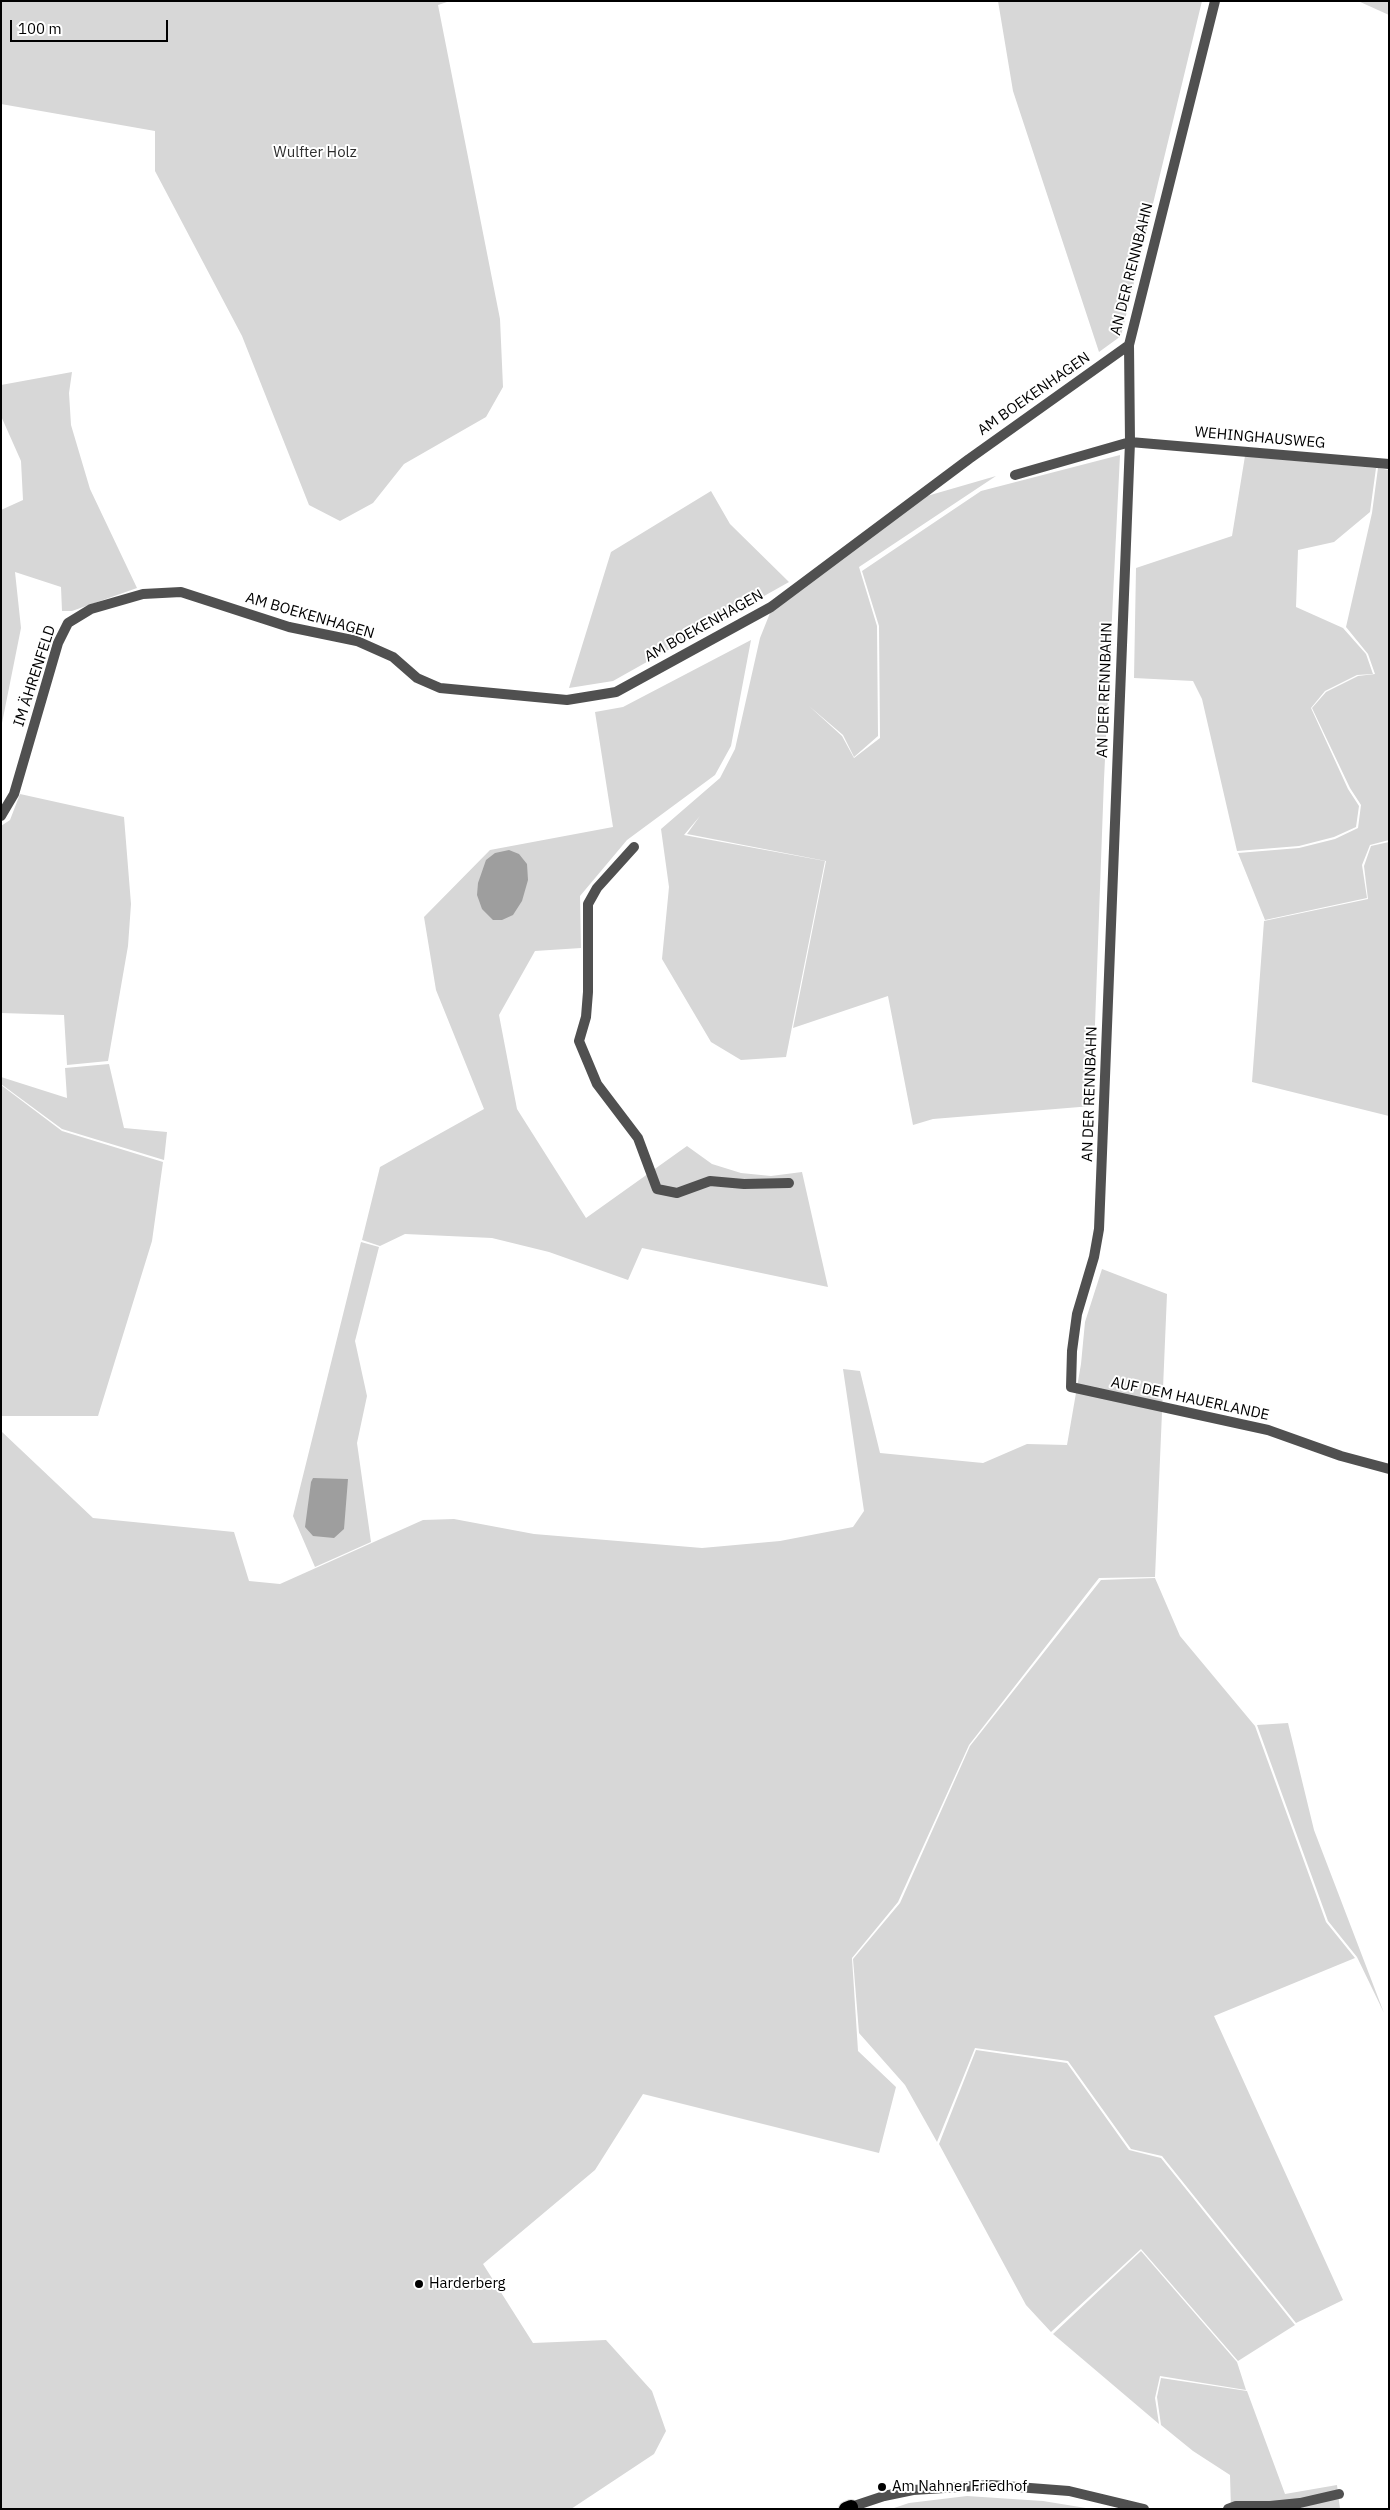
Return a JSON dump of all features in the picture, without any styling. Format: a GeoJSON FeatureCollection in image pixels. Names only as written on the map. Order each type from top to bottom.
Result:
{"type":"FeatureCollection","features":[{"type":"Feature","properties":{"kind":"street","name":"AN DER RENNBAHN"},"geometry":{"type":"LineString","coordinates":[[1071,1386],[1072,1351],[1077,1314],[1094,1257],[1099,1229],[1130,442],[1129,345],[1216,1]]}},
{"type":"Feature","properties":{"kind":"street","name":"AM BOEKENHAGEN"},"geometry":{"type":"LineString","coordinates":[[233,609],[289,627],[356,641],[393,657],[417,678],[440,688],[567,700],[616,692],[771,607],[969,459],[1129,345]]}},
{"type":"Feature","properties":{"kind":"street","name":"WEHINGHAUSWEG"},"geometry":{"type":"LineString","coordinates":[[1130,442],[1389,464]]}},
{"type":"Feature","properties":{"kind":"street"},"geometry":{"type":"LineString","coordinates":[[1015,475],[1130,442]]}},
{"type":"Feature","properties":{"kind":"street","name":"IM ÄHRENFELD"},"geometry":{"type":"LineString","coordinates":[[1,816],[14,794],[58,643],[68,623],[90,608],[143,594],[181,592],[233,609]]}},
{"type":"Feature","properties":{"kind":"street"},"geometry":{"type":"LineString","coordinates":[[634,847],[597,888],[588,904],[588,1000],[586,1017],[579,1041],[597,1084],[638,1138],[657,1189],[678,1193],[710,1181],[744,1184],[789,1183]]}},
{"type":"Feature","properties":{"kind":"street","name":"AUF DEM HAUERLANDE"},"geometry":{"type":"LineString","coordinates":[[1071,1386],[1268,1430],[1341,1456],[1389,1469]]}},
{"type":"Feature","properties":{"kind":"street"},"geometry":{"type":"LineString","coordinates":[[850,2508],[884,2496],[913,2490],[991,2485],[1069,2492],[1144,2509]]}},
{"type":"Feature","properties":{"kind":"street"},"geometry":{"type":"LineString","coordinates":[[1228,2509],[1236,2506],[1254,2508],[1300,2503],[1338,2494]]}},
{"type":"Feature","properties":{"kind":"green space","name":"Wulfter Holz"},"geometry":{"type":"Polygon","coordinates":[[[1,1],[450,1],[438,5],[500,319],[503,387],[486,417],[404,464],[373,503],[340,521],[309,505],[242,336],[155,171],[155,131],[1,104],[1,1]]]}},
{"type":"Feature","properties":{"kind":"green space"},"geometry":{"type":"Polygon","coordinates":[[[998,1],[1202,1],[1121,336],[1099,352],[1013,91],[998,1]]]}},
{"type":"Feature","properties":{"kind":"green space"},"geometry":{"type":"Polygon","coordinates":[[[1358,1],[1389,1],[1389,15],[1358,1]]]}},
{"type":"Feature","properties":{"kind":"green space"},"geometry":{"type":"Polygon","coordinates":[[[72,372],[69,393],[71,425],[90,489],[137,588],[72,611],[62,611],[61,587],[15,572],[21,628],[1,728],[1,510],[23,500],[21,461],[1,416],[1,385],[72,372]]]}},
{"type":"Feature","properties":{"kind":"green space"},"geometry":{"type":"Polygon","coordinates":[[[1120,455],[1104,779],[1092,1106],[933,1119],[913,1125],[888,996],[793,1028],[826,861],[687,834],[700,816],[684,835],[825,861],[786,1057],[741,1060],[711,1042],[662,959],[669,887],[661,829],[720,778],[735,749],[760,638],[772,608],[927,496],[996,476],[859,567],[877,626],[878,736],[854,757],[843,735],[809,706],[842,736],[854,758],[880,738],[879,626],[862,571],[981,491],[1120,455]]]}},
{"type":"Feature","properties":{"kind":"green space"},"geometry":{"type":"Polygon","coordinates":[[[1245,456],[1376,468],[1370,512],[1334,542],[1298,550],[1296,607],[1343,628],[1366,654],[1373,674],[1357,675],[1325,691],[1311,708],[1348,789],[1359,806],[1356,827],[1334,837],[1299,846],[1237,851],[1202,699],[1193,681],[1134,678],[1136,568],[1232,536],[1245,456]]]}},
{"type":"Feature","properties":{"kind":"green space"},"geometry":{"type":"Polygon","coordinates":[[[1378,468],[1389,470],[1389,840],[1370,845],[1362,865],[1367,898],[1265,920],[1238,853],[1299,848],[1335,839],[1358,828],[1361,805],[1350,788],[1312,708],[1326,692],[1358,676],[1375,674],[1368,654],[1346,627],[1372,513],[1378,468]]]}},
{"type":"Feature","properties":{"kind":"green space"},"geometry":{"type":"Polygon","coordinates":[[[711,491],[730,524],[789,582],[613,681],[569,688],[611,552],[711,491]]]}},
{"type":"Feature","properties":{"kind":"green space"},"geometry":{"type":"Polygon","coordinates":[[[751,640],[731,746],[715,775],[627,840],[580,896],[581,948],[535,951],[499,1015],[517,1109],[586,1218],[687,1146],[712,1164],[741,1173],[771,1176],[802,1172],[828,1287],[642,1248],[628,1280],[549,1252],[492,1238],[405,1234],[380,1246],[362,1240],[380,1167],[484,1109],[436,990],[424,917],[490,850],[613,827],[595,712],[623,707],[751,640]]]}},
{"type":"Feature","properties":{"kind":"green space"},"geometry":{"type":"Polygon","coordinates":[[[20,794],[124,817],[131,904],[128,946],[108,1061],[67,1065],[64,1015],[1,1013],[1,826],[10,820],[20,794]]]}},
{"type":"Feature","properties":{"kind":"green space"},"geometry":{"type":"Polygon","coordinates":[[[1389,842],[1389,1116],[1252,1082],[1264,921],[1368,899],[1364,866],[1371,846],[1389,842]]]}},
{"type":"Feature","properties":{"kind":"green space"},"geometry":{"type":"Polygon","coordinates":[[[109,1064],[124,1128],[167,1132],[164,1160],[62,1129],[1,1084],[1,1077],[67,1098],[65,1068],[109,1064]]]}},
{"type":"Feature","properties":{"kind":"green space"},"geometry":{"type":"Polygon","coordinates":[[[1,1085],[62,1131],[163,1162],[152,1241],[98,1416],[1,1416],[1,1085]]]}},
{"type":"Feature","properties":{"kind":"green space"},"geometry":{"type":"Polygon","coordinates":[[[361,1242],[379,1247],[355,1341],[367,1396],[357,1443],[371,1542],[315,1567],[293,1516],[361,1242]]]}},
{"type":"Feature","properties":{"kind":"green space"},"geometry":{"type":"Polygon","coordinates":[[[1102,1269],[1167,1294],[1155,1577],[1099,1578],[969,1745],[898,1902],[852,1958],[858,2051],[896,2087],[879,2153],[643,2094],[595,2170],[483,2264],[533,2343],[606,2340],[652,2391],[666,2431],[654,2454],[571,2509],[1,2509],[1,1431],[93,1518],[234,1532],[249,1581],[280,1584],[423,1520],[454,1519],[534,1534],[702,1548],[780,1541],[853,1527],[864,1511],[843,1369],[860,1371],[880,1453],[983,1463],[1027,1444],[1067,1445],[1081,1364],[1085,1322],[1102,1269]]]}},
{"type":"Feature","properties":{"kind":"green space"},"geometry":{"type":"Polygon","coordinates":[[[1155,1578],[1180,1636],[1255,1726],[1326,1922],[1355,1958],[1214,2016],[1343,2300],[1296,2323],[1162,2156],[1131,2149],[1068,2061],[975,2048],[937,2142],[905,2085],[859,2033],[853,1959],[900,1903],[970,1746],[1101,1580],[1155,1578]]]}},
{"type":"Feature","properties":{"kind":"green space"},"geometry":{"type":"Polygon","coordinates":[[[1288,1723],[1314,1830],[1384,2013],[1357,1957],[1328,1921],[1257,1725],[1288,1723]]]}},
{"type":"Feature","properties":{"kind":"green space"},"geometry":{"type":"Polygon","coordinates":[[[976,2050],[1067,2063],[1129,2150],[1161,2158],[1295,2325],[1238,2361],[1141,2249],[1051,2332],[1026,2305],[939,2144],[976,2050]]]}},
{"type":"Feature","properties":{"kind":"green space"},"geometry":{"type":"Polygon","coordinates":[[[1141,2251],[1237,2362],[1246,2390],[1160,2376],[1155,2398],[1159,2424],[1053,2334],[1141,2251]]]}},
{"type":"Feature","properties":{"kind":"green space"},"geometry":{"type":"Polygon","coordinates":[[[1161,2378],[1247,2391],[1285,2494],[1337,2485],[1340,2509],[1231,2509],[1230,2475],[1193,2451],[1161,2425],[1157,2397],[1161,2378]]]}},
{"type":"Feature","properties":{"kind":"green space"},"geometry":{"type":"Polygon","coordinates":[[[967,2496],[1043,2501],[1092,2509],[891,2509],[909,2503],[967,2496]]]}},
{"type":"Feature","properties":{"kind":"shaded area"},"geometry":{"type":"Polygon","coordinates":[[[509,850],[519,854],[527,864],[528,880],[522,901],[513,915],[502,920],[493,920],[482,909],[477,895],[478,883],[486,860],[495,853],[509,850]]]}},
{"type":"Feature","properties":{"kind":"shaded area"},"geometry":{"type":"Polygon","coordinates":[[[313,1478],[348,1479],[344,1529],[334,1538],[313,1536],[305,1527],[313,1478]]]}},
{"type":"Feature","properties":{"kind":"place","name":"Harderberg"},"geometry":{"type":"Point","coordinates":[419,2284]}},
{"type":"Feature","properties":{"kind":"place","name":"Am Nahner Friedhof"},"geometry":{"type":"Point","coordinates":[882,2487]}}]}
